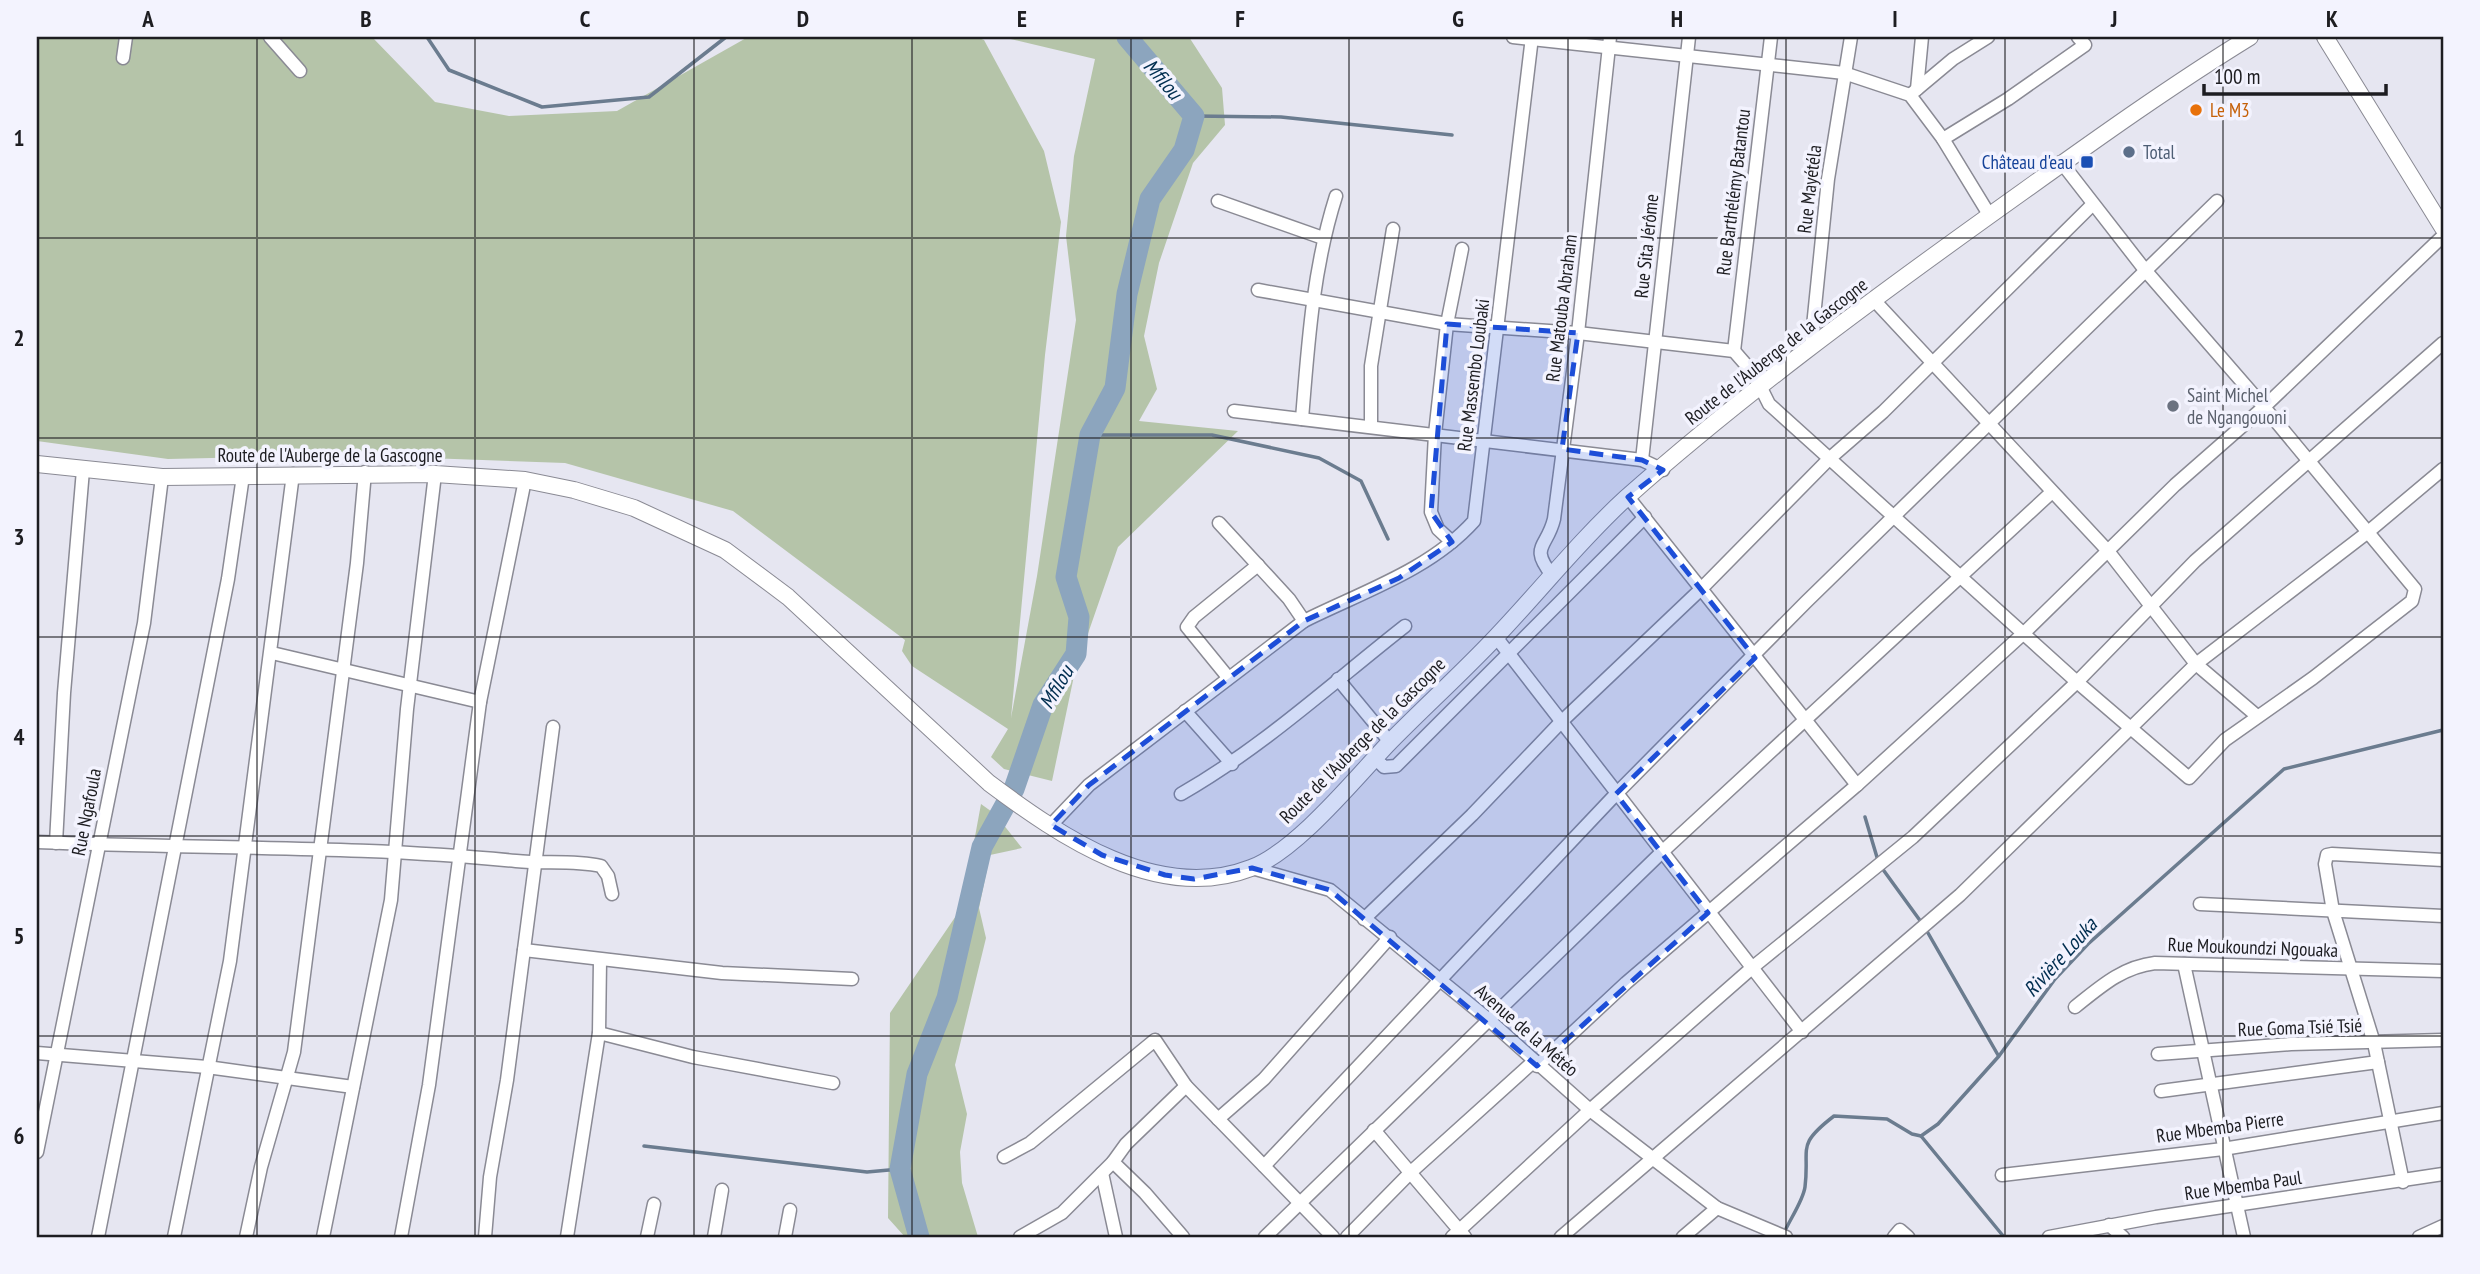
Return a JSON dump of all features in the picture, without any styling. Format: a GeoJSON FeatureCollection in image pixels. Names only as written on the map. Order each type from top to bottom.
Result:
{"type":"FeatureCollection","features":[{"type":"Feature","properties":{"kind":"street"},"geometry":{"type":"LineString","coordinates":[[124,58],[126,37]]}},
{"type":"Feature","properties":{"kind":"street"},"geometry":{"type":"LineString","coordinates":[[270,37],[300,71]]}},
{"type":"Feature","properties":{"kind":"street"},"geometry":{"type":"LineString","coordinates":[[1513,37],[1609,42],[1687,57],[1844,72],[1914,92]]}},
{"type":"Feature","properties":{"kind":"street","name":"Rue Sita Jérôme"},"geometry":{"type":"LineString","coordinates":[[1642,460],[1689,37]]}},
{"type":"Feature","properties":{"kind":"street","name":"Rue Barthélémy Batantou"},"geometry":{"type":"LineString","coordinates":[[1734,351],[1771,37]]}},
{"type":"Feature","properties":{"kind":"street","name":"Rue Mayétéla"},"geometry":{"type":"LineString","coordinates":[[1811,346],[1828,179],[1851,37]]}},
{"type":"Feature","properties":{"kind":"street"},"geometry":{"type":"LineString","coordinates":[[1922,37],[1914,92],[1990,216]]}},
{"type":"Feature","properties":{"kind":"street"},"geometry":{"type":"LineString","coordinates":[[1914,92],[1953,59],[1988,37]]}},
{"type":"Feature","properties":{"kind":"street"},"geometry":{"type":"LineString","coordinates":[[1943,139],[2008,99],[2085,45],[2078,37]]}},
{"type":"Feature","properties":{"kind":"street","name":"Route de l'Auberge de la Gascogne"},"geometry":{"type":"LineString","coordinates":[[37,464],[162,477],[365,472],[525,480],[574,490],[634,508],[725,550],[788,597],[989,783],[1021,807],[1101,855],[1165,875],[1194,879],[1252,868],[1314,821],[1444,690],[1628,497],[1759,387],[1873,299],[2061,162],[2250,37]]}},
{"type":"Feature","properties":{"kind":"street"},"geometry":{"type":"LineString","coordinates":[[2325,37],[2443,228]]}},
{"type":"Feature","properties":{"kind":"street","name":"Rue Massembo Loubaki"},"geometry":{"type":"LineString","coordinates":[[1051,825],[1089,785],[1227,676],[1304,621],[1399,578],[1451,542],[1474,521],[1532,38]]}},
{"type":"Feature","properties":{"kind":"street","name":"Rue Matouba Abraham"},"geometry":{"type":"LineString","coordinates":[[1552,575],[1539,559],[1539,551],[1554,519],[1578,333],[1609,42]]}},
{"type":"Feature","properties":{"kind":"street"},"geometry":{"type":"LineString","coordinates":[[1258,290],[1447,324],[1578,333],[1734,351],[1754,374],[1769,404],[1895,515],[1959,577],[2189,778],[2225,740],[2350,651],[2416,595],[2415,589],[2264,407],[2145,270],[2061,162]]}},
{"type":"Feature","properties":{"kind":"street"},"geometry":{"type":"LineString","coordinates":[[1302,419],[1323,238],[1336,196]]}},
{"type":"Feature","properties":{"kind":"street"},"geometry":{"type":"LineString","coordinates":[[1218,201],[1323,238]]}},
{"type":"Feature","properties":{"kind":"street"},"geometry":{"type":"LineString","coordinates":[[1264,1166],[1616,794],[1755,658],[1895,515],[2217,201]]}},
{"type":"Feature","properties":{"kind":"street"},"geometry":{"type":"LineString","coordinates":[[1364,919],[1472,815],[1560,723],[1700,590],[1829,459],[1883,412],[2092,205]]}},
{"type":"Feature","properties":{"kind":"street"},"geometry":{"type":"LineString","coordinates":[[1371,426],[1371,366],[1394,229]]}},
{"type":"Feature","properties":{"kind":"street"},"geometry":{"type":"LineString","coordinates":[[1347,1237],[1411,1172],[1857,785],[2025,632],[2175,485],[2264,407],[2443,236]]}},
{"type":"Feature","properties":{"kind":"street"},"geometry":{"type":"LineString","coordinates":[[1451,542],[1438,529],[1431,512],[1435,434],[1447,324],[1462,248]]}},
{"type":"Feature","properties":{"kind":"street"},"geometry":{"type":"LineString","coordinates":[[1873,299],[2108,551],[2196,664],[2258,716]]}},
{"type":"Feature","properties":{"kind":"street"},"geometry":{"type":"LineString","coordinates":[[1374,1130],[1411,1172],[1458,1235],[1590,1110],[1753,968],[1913,837],[2077,682],[2150,604],[2443,343]]}},
{"type":"Feature","properties":{"kind":"street"},"geometry":{"type":"LineString","coordinates":[[1234,411],[1642,460],[1663,470]]}},
{"type":"Feature","properties":{"kind":"street"},"geometry":{"type":"LineString","coordinates":[[1561,1237],[1960,895],[2196,664],[2368,532],[2443,469]]}},
{"type":"Feature","properties":{"kind":"street"},"geometry":{"type":"LineString","coordinates":[[56,843],[64,693],[83,470]]}},
{"type":"Feature","properties":{"kind":"street"},"geometry":{"type":"LineString","coordinates":[[246,1237],[261,1167],[289,1076],[310,948],[319,851],[344,668],[365,472]]}},
{"type":"Feature","properties":{"kind":"street"},"geometry":{"type":"LineString","coordinates":[[174,1237],[230,961],[272,653],[293,474]]}},
{"type":"Feature","properties":{"kind":"street"},"geometry":{"type":"LineString","coordinates":[[323,1237],[384,948],[435,474]]}},
{"type":"Feature","properties":{"kind":"street"},"geometry":{"type":"LineString","coordinates":[[98,1237],[135,1061],[228,579],[243,476]]}},
{"type":"Feature","properties":{"kind":"street","name":"Rue Ngafoula"},"geometry":{"type":"LineString","coordinates":[[37,1152],[144,623],[162,477]]}},
{"type":"Feature","properties":{"kind":"street"},"geometry":{"type":"LineString","coordinates":[[401,1237],[429,1085],[480,702],[525,480]]}},
{"type":"Feature","properties":{"kind":"street"},"geometry":{"type":"LineString","coordinates":[[1265,1237],[1662,852],[2052,492]]}},
{"type":"Feature","properties":{"kind":"street"},"geometry":{"type":"LineString","coordinates":[[1628,497],[1857,785]]}},
{"type":"Feature","properties":{"kind":"street"},"geometry":{"type":"LineString","coordinates":[[1375,758],[1390,769],[1414,750],[1644,517]]}},
{"type":"Feature","properties":{"kind":"street"},"geometry":{"type":"LineString","coordinates":[[1219,523],[1304,621]]}},
{"type":"Feature","properties":{"kind":"street"},"geometry":{"type":"LineString","coordinates":[[1227,676],[1190,635],[1187,627],[1194,617],[1258,565]]}},
{"type":"Feature","properties":{"kind":"street"},"geometry":{"type":"LineString","coordinates":[[1181,794],[1232,764],[1284,725],[1405,626]]}},
{"type":"Feature","properties":{"kind":"street"},"geometry":{"type":"LineString","coordinates":[[1496,636],[1560,723],[1802,1032]]}},
{"type":"Feature","properties":{"kind":"street"},"geometry":{"type":"LineString","coordinates":[[272,653],[480,702]]}},
{"type":"Feature","properties":{"kind":"street"},"geometry":{"type":"LineString","coordinates":[[1338,679],[1394,738],[1414,750]]}},
{"type":"Feature","properties":{"kind":"street"},"geometry":{"type":"LineString","coordinates":[[1444,690],[1457,707]]}},
{"type":"Feature","properties":{"kind":"street"},"geometry":{"type":"LineString","coordinates":[[1185,711],[1232,764]]}},
{"type":"Feature","properties":{"kind":"street"},"geometry":{"type":"LineString","coordinates":[[485,1237],[490,1177],[524,950],[553,727]]}},
{"type":"Feature","properties":{"kind":"street"},"geometry":{"type":"LineString","coordinates":[[37,842],[395,852],[601,866],[608,876],[611,894]]}},
{"type":"Feature","properties":{"kind":"street"},"geometry":{"type":"LineString","coordinates":[[2403,1182],[2374,1043],[2333,911],[2325,864],[2327,855],[2443,860]]}},
{"type":"Feature","properties":{"kind":"street","name":"Avenue de la Météo"},"geometry":{"type":"LineString","coordinates":[[1252,868],[1330,890],[1489,1020],[1535,1064],[1590,1110],[1654,1160],[1717,1208],[1780,1235]]}},
{"type":"Feature","properties":{"kind":"street"},"geometry":{"type":"LineString","coordinates":[[2200,904],[2443,916]]}},
{"type":"Feature","properties":{"kind":"street"},"geometry":{"type":"LineString","coordinates":[[1218,1119],[1273,1070],[1390,937]]}},
{"type":"Feature","properties":{"kind":"street"},"geometry":{"type":"LineString","coordinates":[[524,950],[600,961],[722,972],[852,979]]}},
{"type":"Feature","properties":{"kind":"street"},"geometry":{"type":"LineString","coordinates":[[567,1237],[599,1033],[600,961]]}},
{"type":"Feature","properties":{"kind":"street"},"geometry":{"type":"LineString","coordinates":[[2184,964],[2223,1149],[2245,1237]]}},
{"type":"Feature","properties":{"kind":"street","name":"Rue Moukoundzi Ngouaka"},"geometry":{"type":"LineString","coordinates":[[2075,1007],[2113,977],[2137,965],[2443,971]]}},
{"type":"Feature","properties":{"kind":"street"},"geometry":{"type":"LineString","coordinates":[[599,1033],[693,1057],[833,1083]]}},
{"type":"Feature","properties":{"kind":"street"},"geometry":{"type":"LineString","coordinates":[[1004,1157],[1030,1143],[1154,1040],[1186,1086],[1333,1237]]}},
{"type":"Feature","properties":{"kind":"street","name":"Rue Goma Tsié Tsié"},"geometry":{"type":"LineString","coordinates":[[2158,1054],[2443,1040]]}},
{"type":"Feature","properties":{"kind":"street"},"geometry":{"type":"LineString","coordinates":[[37,1054],[207,1067],[289,1076],[353,1087]]}},
{"type":"Feature","properties":{"kind":"street"},"geometry":{"type":"LineString","coordinates":[[2161,1091],[2378,1062]]}},
{"type":"Feature","properties":{"kind":"street"},"geometry":{"type":"LineString","coordinates":[[1020,1237],[1062,1213],[1113,1162],[1126,1144],[1186,1086]]}},
{"type":"Feature","properties":{"kind":"street","name":"Rue Mbemba Pierre"},"geometry":{"type":"LineString","coordinates":[[2002,1175],[2223,1149],[2443,1113]]}},
{"type":"Feature","properties":{"kind":"street"},"geometry":{"type":"LineString","coordinates":[[1113,1162],[1145,1193],[1183,1237]]}},
{"type":"Feature","properties":{"kind":"street"},"geometry":{"type":"LineString","coordinates":[[1102,1173],[1116,1237]]}},
{"type":"Feature","properties":{"kind":"street","name":"Rue Mbemba Paul"},"geometry":{"type":"LineString","coordinates":[[2049,1237],[2109,1225],[2443,1174]]}},
{"type":"Feature","properties":{"kind":"street"},"geometry":{"type":"LineString","coordinates":[[714,1237],[722,1191]]}},
{"type":"Feature","properties":{"kind":"street"},"geometry":{"type":"LineString","coordinates":[[647,1237],[654,1203]]}},
{"type":"Feature","properties":{"kind":"street"},"geometry":{"type":"LineString","coordinates":[[1684,1237],[1717,1208]]}},
{"type":"Feature","properties":{"kind":"street"},"geometry":{"type":"LineString","coordinates":[[785,1237],[790,1210]]}},
{"type":"Feature","properties":{"kind":"street"},"geometry":{"type":"LineString","coordinates":[[2109,1225],[2123,1237]]}},
{"type":"Feature","properties":{"kind":"street"},"geometry":{"type":"LineString","coordinates":[[2420,1237],[2443,1226]]}},
{"type":"Feature","properties":{"kind":"street"},"geometry":{"type":"LineString","coordinates":[[1894,1237],[1900,1230],[1908,1237]]}},
{"type":"Feature","properties":{"kind":"highlighted area"},"geometry":{"type":"Polygon","coordinates":[[[1447,324],[1578,333],[1562,449],[1642,460],[1663,470],[1628,497],[1755,658],[1616,794],[1708,913],[1537,1066],[1330,890],[1252,868],[1194,879],[1165,875],[1102,855],[1051,825],[1089,785],[1304,621],[1399,578],[1452,542],[1431,512],[1447,324]]]}},
{"type":"Feature","properties":{"kind":"green space"},"geometry":{"type":"Polygon","coordinates":[[[37,37],[372,37],[435,102],[509,116],[617,111],[748,37],[976,37],[984,40],[1044,151],[1061,222],[1045,355],[1011,718],[1037,576],[1076,320],[1066,236],[1074,156],[1095,59],[1002,37],[1189,37],[1222,88],[1225,125],[1193,163],[1159,263],[1144,336],[1157,389],[1139,421],[1238,431],[1118,547],[1075,671],[1052,781],[1004,769],[991,757],[1008,729],[912,666],[902,651],[905,640],[733,511],[565,463],[344,455],[168,459],[37,441],[37,37]]]}},
{"type":"Feature","properties":{"kind":"green space"},"geometry":{"type":"Polygon","coordinates":[[[981,804],[995,814],[1022,848],[990,855],[979,908],[986,938],[955,1065],[967,1114],[960,1152],[962,1183],[978,1237],[905,1237],[888,1218],[890,1013],[962,907],[981,804]]]}},
{"type":"Feature","properties":{"kind":"waterway"},"geometry":{"type":"LineString","coordinates":[[427,37],[449,70],[542,107],[649,97],[726,37]]}},
{"type":"Feature","properties":{"kind":"waterway","name":"Mfilou"},"geometry":{"type":"LineString","coordinates":[[919,1237],[900,1169],[917,1074],[947,998],[982,847],[1014,789],[1043,705],[1076,654],[1079,617],[1066,577],[1090,435],[1115,388],[1127,294],[1150,199],[1184,150],[1194,116],[1127,37]]}},
{"type":"Feature","properties":{"kind":"waterway"},"geometry":{"type":"LineString","coordinates":[[1194,116],[1281,117],[1452,135]]}},
{"type":"Feature","properties":{"kind":"waterway"},"geometry":{"type":"LineString","coordinates":[[1090,435],[1212,435],[1319,458],[1361,481],[1388,539]]}},
{"type":"Feature","properties":{"kind":"waterway","name":"Rivière Louka"},"geometry":{"type":"LineString","coordinates":[[1784,1233],[1804,1192],[1809,1141],[1822,1126],[1834,1116],[1887,1119],[1912,1134],[1921,1136],[1938,1124],[1999,1056],[2055,979],[2088,944],[2284,769],[2443,730]]}},
{"type":"Feature","properties":{"kind":"waterway"},"geometry":{"type":"LineString","coordinates":[[1865,817],[1879,864],[1924,926],[1998,1055]]}},
{"type":"Feature","properties":{"kind":"waterway"},"geometry":{"type":"LineString","coordinates":[[1921,1136],[2004,1237]]}},
{"type":"Feature","properties":{"kind":"waterway"},"geometry":{"type":"LineString","coordinates":[[644,1146],[867,1172],[900,1169]]}},
{"type":"Feature","properties":{"kind":"place","name":"Le M3"},"geometry":{"type":"Point","coordinates":[2196,110]}},
{"type":"Feature","properties":{"kind":"place","name":"Total"},"geometry":{"type":"Point","coordinates":[2129,152]}},
{"type":"Feature","properties":{"kind":"place","name":"Château d'eau"},"geometry":{"type":"Point","coordinates":[2087,162]}},
{"type":"Feature","properties":{"kind":"place","name":"Saint Michel de Ngangouoni"},"geometry":{"type":"Point","coordinates":[2173,406]}}]}
